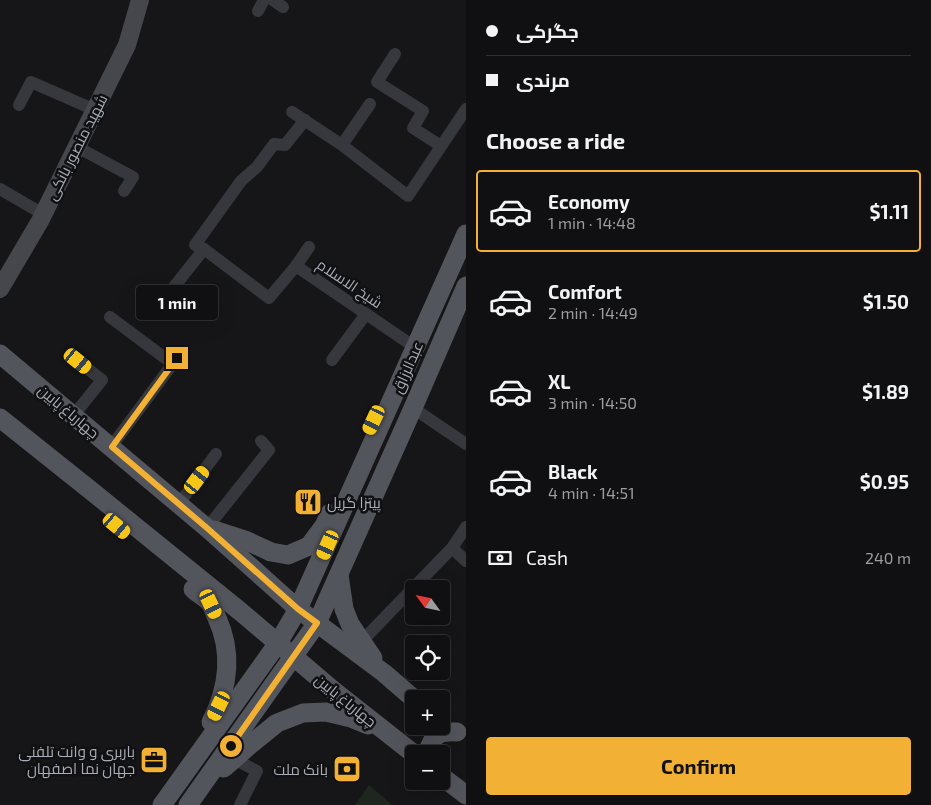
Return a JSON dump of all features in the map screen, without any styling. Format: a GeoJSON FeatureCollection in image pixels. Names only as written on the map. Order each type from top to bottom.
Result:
{"type":"FeatureCollection","features":[{"type":"Feature","properties":{"kind":"main road","name":"عبدالرزاق"},"geometry":{"type":"LineString","coordinates":[[190,766],[278,643],[298,609],[466,234]]}},
{"type":"Feature","properties":{"kind":"main road","name":"عبدالرزاق"},"geometry":{"type":"LineString","coordinates":[[194,798],[317,623],[413,408],[461,313],[466,286]]}},
{"type":"Feature","properties":{"kind":"main road","name":"چهارباغ پایین"},"geometry":{"type":"LineString","coordinates":[[0,354],[207,528],[298,609],[384,673],[405,691]]}},
{"type":"Feature","properties":{"kind":"main road"},"geometry":{"type":"LineString","coordinates":[[207,528],[245,540],[271,552],[288,555],[309,546],[324,526],[374,420],[404,373]]}},
{"type":"Feature","properties":{"kind":"main road","name":"چهارباغ پایین"},"geometry":{"type":"LineString","coordinates":[[0,418],[94,492],[334,691],[405,747]]}},
{"type":"Feature","properties":{"kind":"main road"},"geometry":{"type":"LineString","coordinates":[[94,492],[117,526],[211,604],[223,631],[227,659],[226,684],[219,706],[190,766],[162,805]]}},
{"type":"Feature","properties":{"kind":"main road"},"geometry":{"type":"LineString","coordinates":[[339,576],[344,609],[350,624],[384,673]]}},
{"type":"Feature","properties":{"kind":"main road"},"geometry":{"type":"LineString","coordinates":[[194,798],[234,759],[277,724],[303,713],[326,712],[351,718],[386,732]]}},
{"type":"Feature","properties":{"kind":"main road"},"geometry":{"type":"LineString","coordinates":[[450,727],[461,736]]}},
{"type":"Feature","properties":{"kind":"main road"},"geometry":{"type":"LineString","coordinates":[[430,745],[437,735],[445,732],[461,736]]}},
{"type":"Feature","properties":{"kind":"main road"},"geometry":{"type":"LineString","coordinates":[[450,783],[466,796]]}},
{"type":"Feature","properties":{"kind":"street","name":"شهید منصور بانکی"},"geometry":{"type":"LineString","coordinates":[[0,289],[43,214],[127,45],[140,0]]}},
{"type":"Feature","properties":{"kind":"street"},"geometry":{"type":"LineString","coordinates":[[395,54],[377,82],[423,111],[413,128],[442,146]]}},
{"type":"Feature","properties":{"kind":"street"},"geometry":{"type":"LineString","coordinates":[[19,105],[30,82],[95,110]]}},
{"type":"Feature","properties":{"kind":"street"},"geometry":{"type":"LineString","coordinates":[[342,145],[370,104]]}},
{"type":"Feature","properties":{"kind":"street"},"geometry":{"type":"LineString","coordinates":[[292,112],[342,145],[408,196],[464,117]]}},
{"type":"Feature","properties":{"kind":"street"},"geometry":{"type":"LineString","coordinates":[[162,302],[204,249],[195,245],[241,181],[257,167],[274,144],[285,145],[304,120]]}},
{"type":"Feature","properties":{"kind":"street"},"geometry":{"type":"LineString","coordinates":[[76,147],[133,177],[124,191]]}},
{"type":"Feature","properties":{"kind":"street"},"geometry":{"type":"LineString","coordinates":[[0,189],[43,214]]}},
{"type":"Feature","properties":{"kind":"street"},"geometry":{"type":"LineString","coordinates":[[296,266],[309,247]]}},
{"type":"Feature","properties":{"kind":"street","name":"شیخ الاسلام"},"geometry":{"type":"LineString","coordinates":[[204,249],[269,298],[296,266],[416,348]]}},
{"type":"Feature","properties":{"kind":"street"},"geometry":{"type":"LineString","coordinates":[[332,360],[366,314]]}},
{"type":"Feature","properties":{"kind":"street"},"geometry":{"type":"LineString","coordinates":[[110,317],[175,361],[112,447]]}},
{"type":"Feature","properties":{"kind":"street"},"geometry":{"type":"LineString","coordinates":[[74,415],[102,380],[78,361]]}},
{"type":"Feature","properties":{"kind":"street"},"geometry":{"type":"LineString","coordinates":[[413,408],[466,444]]}},
{"type":"Feature","properties":{"kind":"street"},"geometry":{"type":"LineString","coordinates":[[207,528],[269,450],[261,441]]}},
{"type":"Feature","properties":{"kind":"street"},"geometry":{"type":"LineString","coordinates":[[178,505],[216,454]]}},
{"type":"Feature","properties":{"kind":"street"},"geometry":{"type":"LineString","coordinates":[[361,642],[452,548],[466,528]]}},
{"type":"Feature","properties":{"kind":"street"},"geometry":{"type":"LineString","coordinates":[[452,548],[466,561]]}},
{"type":"Feature","properties":{"kind":"street"},"geometry":{"type":"LineString","coordinates":[[234,759],[257,771],[240,805]]}},
{"type":"Feature","properties":{"kind":"shaded area"},"geometry":{"type":"Polygon","coordinates":[[[369,785],[392,805],[355,805],[369,785]]]}},
{"type":"Feature","properties":{"kind":"place","name":"پیتزا گریل"},"geometry":{"type":"Point","coordinates":[308,502]}},
{"type":"Feature","properties":{"kind":"place","name":"باربری و وانت تلفنی جهان نما اصفهان"},"geometry":{"type":"Point","coordinates":[154,760]}},
{"type":"Feature","properties":{"kind":"place","name":"بانک ملت"},"geometry":{"type":"Point","coordinates":[347,769]}},
{"type":"Feature","properties":{"kind":"route"},"geometry":{"type":"LineString","coordinates":[[177,358],[112,447],[298,609],[317,623],[231,746]]}}]}
